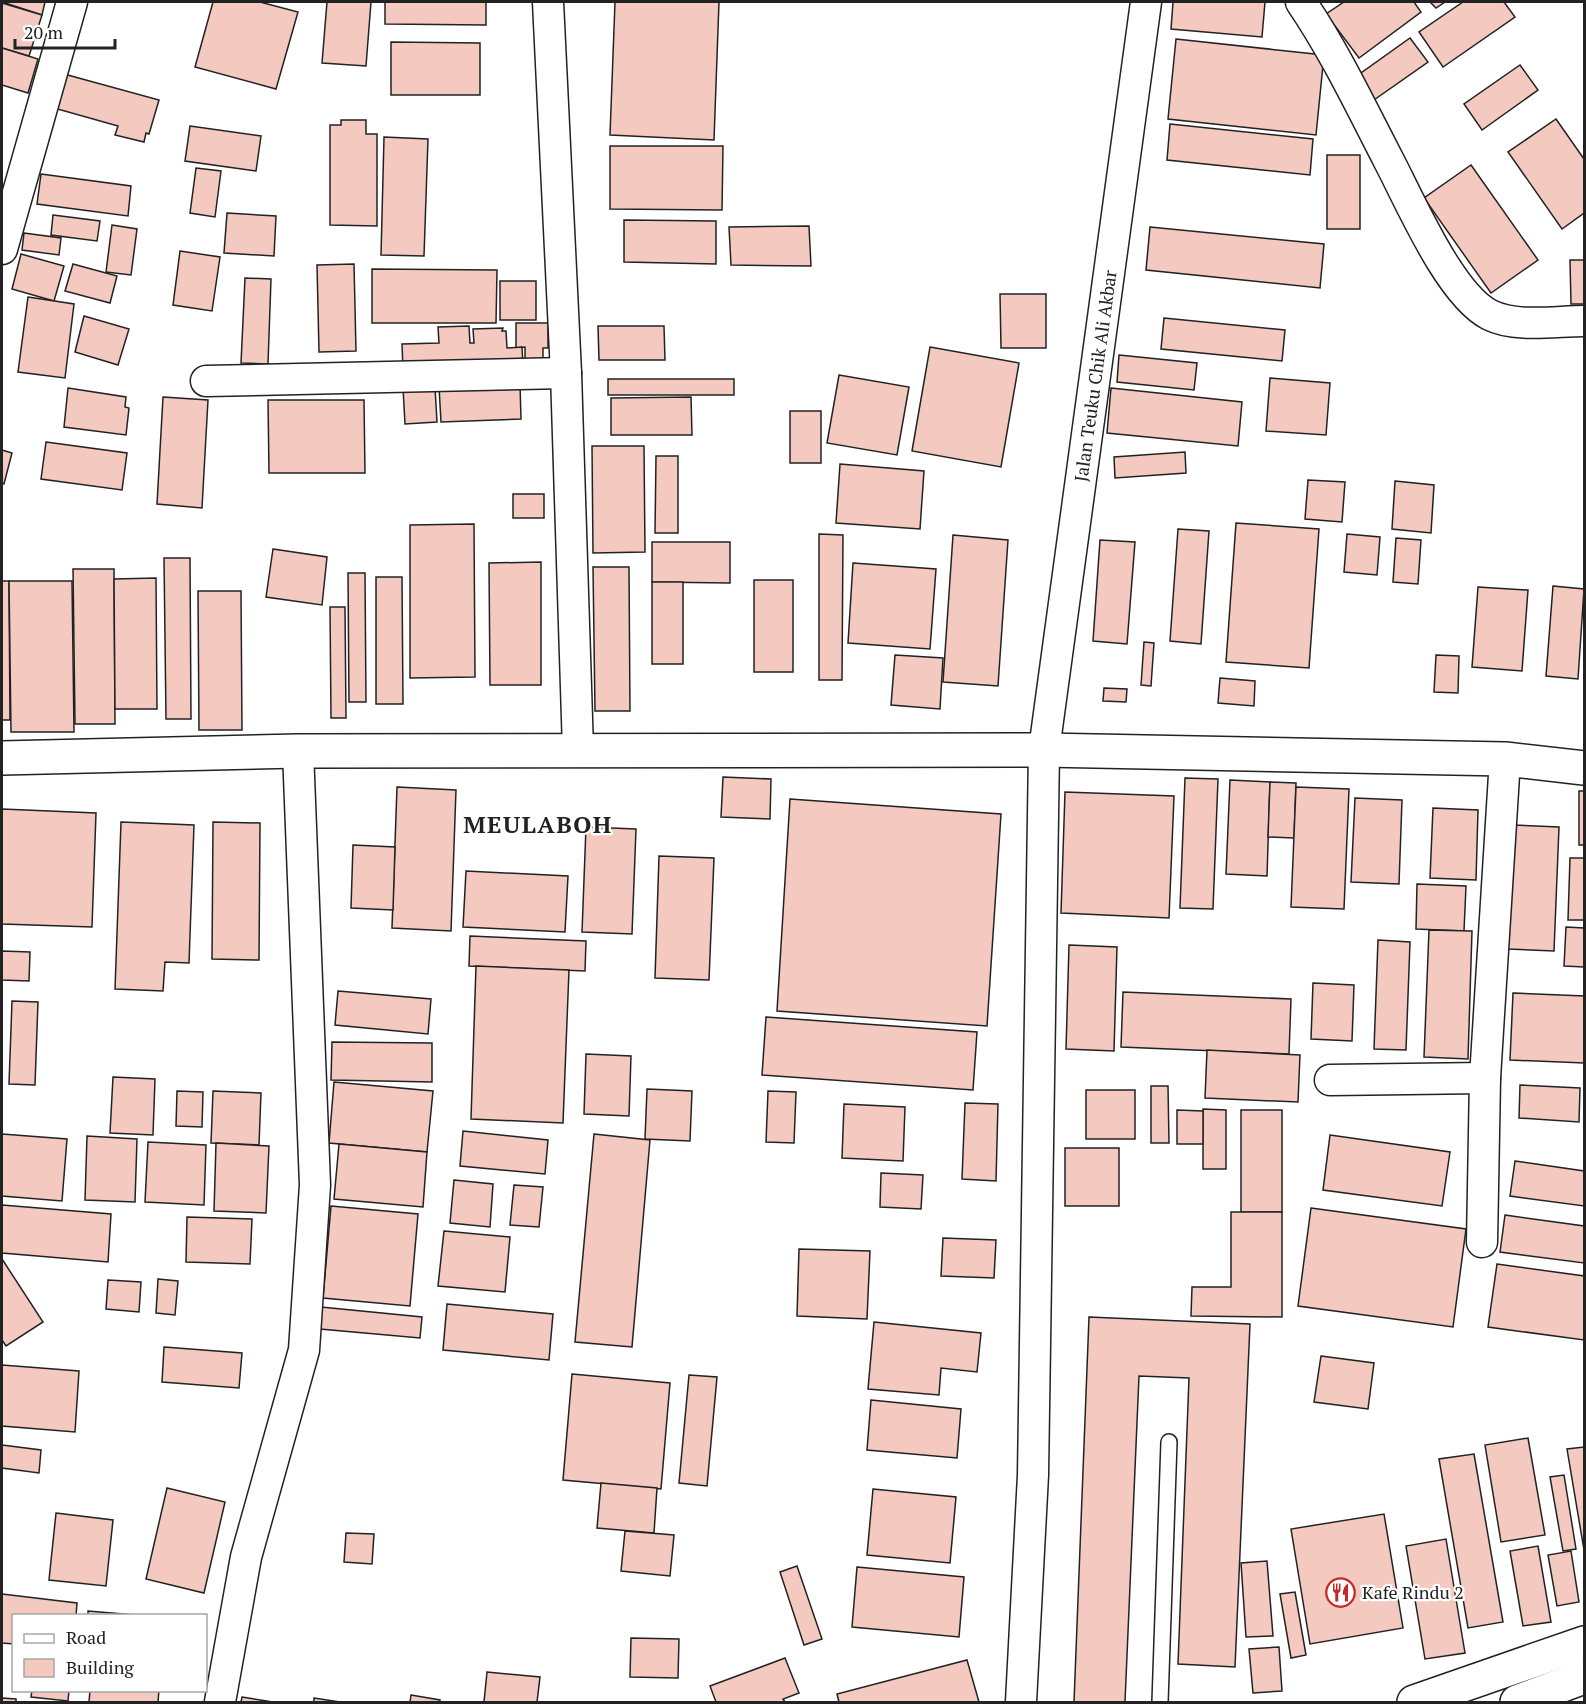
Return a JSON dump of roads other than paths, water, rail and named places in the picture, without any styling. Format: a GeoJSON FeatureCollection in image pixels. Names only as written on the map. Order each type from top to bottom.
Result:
{"type":"FeatureCollection","features":[{"type":"Feature","properties":{"kind":"main road"},"geometry":{"type":"LineString","coordinates":[[2,758],[298,752],[1044,750],[1506,759],[1584,768]]}},
{"type":"Feature","properties":{"kind":"main road"},"geometry":{"type":"LineString","coordinates":[[1414,1702],[1584,1643]]}},
{"type":"Feature","properties":{"kind":"main road"},"geometry":{"type":"LineString","coordinates":[[1517,1702],[1584,1677]]}},
{"type":"Feature","properties":{"kind":"street"},"geometry":{"type":"LineString","coordinates":[[2,249],[72,2]]}},
{"type":"Feature","properties":{"kind":"street"},"geometry":{"type":"LineString","coordinates":[[548,2],[566,373],[578,750]]}},
{"type":"Feature","properties":{"kind":"street","name":"Jalan Teuku Chik Ali Akbar"},"geometry":{"type":"LineString","coordinates":[[1021,1702],[1033,1474],[1044,750],[1146,2]]}},
{"type":"Feature","properties":{"kind":"street"},"geometry":{"type":"LineString","coordinates":[[1301,2],[1324,36],[1430,239],[1457,284],[1483,311],[1505,320],[1584,321]]}},
{"type":"Feature","properties":{"kind":"street"},"geometry":{"type":"LineString","coordinates":[[206,381],[566,373]]}},
{"type":"Feature","properties":{"kind":"street"},"geometry":{"type":"LineString","coordinates":[[220,1702],[246,1557],[304,1350],[315,1185],[298,752]]}},
{"type":"Feature","properties":{"kind":"street"},"geometry":{"type":"LineString","coordinates":[[1482,1242],[1485,1078],[1506,759]]}},
{"type":"Feature","properties":{"kind":"street"},"geometry":{"type":"LineString","coordinates":[[1330,1080],[1485,1078]]}},
{"type":"Feature","properties":{"kind":"lane"},"geometry":{"type":"LineString","coordinates":[[1160,1702],[1168,1442]]}},
{"type":"Feature","properties":{"kind":"place","name":"Kafe Rindu 2"},"geometry":{"type":"Point","coordinates":[1341,1593]}},
{"type":"Feature","properties":{"kind":"district","name":"MEULABOH"},"geometry":{"type":"Point","coordinates":[538,825]}}]}
